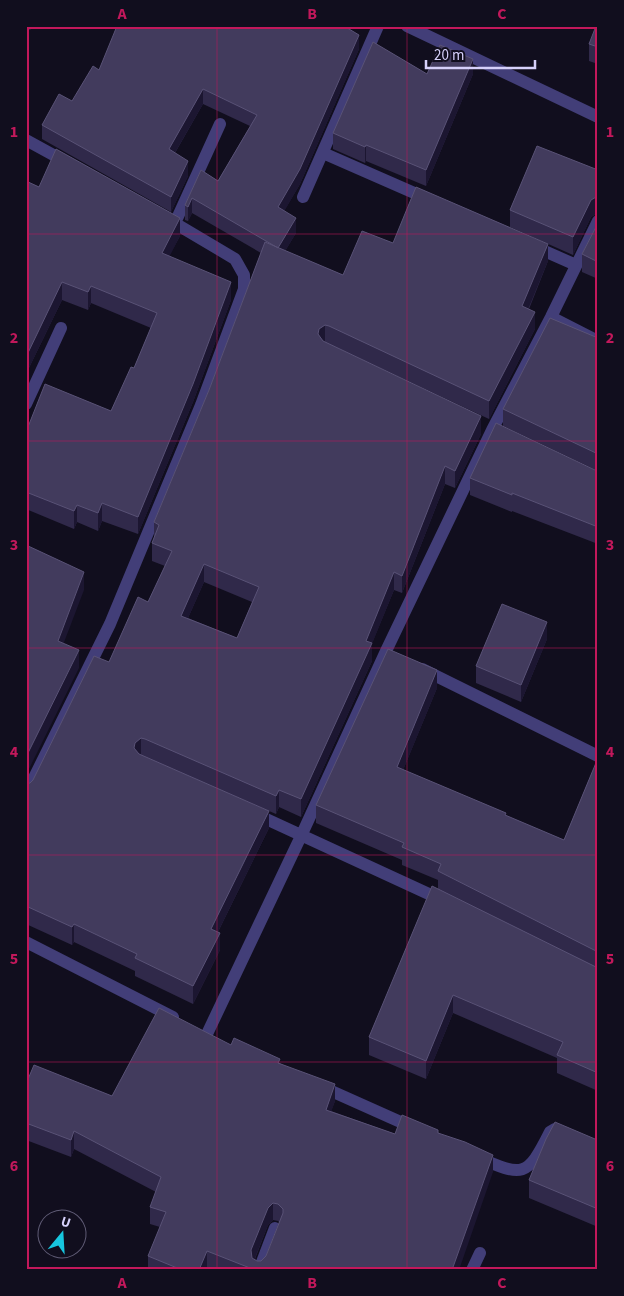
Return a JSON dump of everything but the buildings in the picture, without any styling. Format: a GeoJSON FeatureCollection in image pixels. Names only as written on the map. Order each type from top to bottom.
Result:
{"type":"FeatureCollection","features":[{"type":"Feature","properties":{"kind":"street"},"geometry":{"type":"LineString","coordinates":[[303,197],[378,26]]}},
{"type":"Feature","properties":{"kind":"street"},"geometry":{"type":"LineString","coordinates":[[407,26],[598,117]]}},
{"type":"Feature","properties":{"kind":"street"},"geometry":{"type":"LineString","coordinates":[[175,224],[220,124]]}},
{"type":"Feature","properties":{"kind":"street"},"geometry":{"type":"LineString","coordinates":[[26,140],[76,168]]}},
{"type":"Feature","properties":{"kind":"street"},"geometry":{"type":"LineString","coordinates":[[323,153],[440,205]]}},
{"type":"Feature","properties":{"kind":"street"},"geometry":{"type":"LineString","coordinates":[[26,794],[110,624],[201,405],[244,289],[244,275],[235,260],[158,214]]}},
{"type":"Feature","properties":{"kind":"street"},"geometry":{"type":"LineString","coordinates":[[207,1034],[390,654],[492,430],[598,221]]}},
{"type":"Feature","properties":{"kind":"street"},"geometry":{"type":"LineString","coordinates":[[522,241],[576,265]]}},
{"type":"Feature","properties":{"kind":"street"},"geometry":{"type":"LineString","coordinates":[[551,316],[598,341]]}},
{"type":"Feature","properties":{"kind":"street"},"geometry":{"type":"LineString","coordinates":[[26,404],[61,328]]}},
{"type":"Feature","properties":{"kind":"street"},"geometry":{"type":"LineString","coordinates":[[412,664],[598,756]]}},
{"type":"Feature","properties":{"kind":"street"},"geometry":{"type":"LineString","coordinates":[[240,807],[302,834],[458,908]]}},
{"type":"Feature","properties":{"kind":"street"},"geometry":{"type":"LineString","coordinates":[[26,942],[181,1021]]}},
{"type":"Feature","properties":{"kind":"street"},"geometry":{"type":"LineString","coordinates":[[313,1082],[429,1135]]}},
{"type":"Feature","properties":{"kind":"street"},"geometry":{"type":"LineString","coordinates":[[465,1151],[501,1167],[519,1170],[527,1167],[535,1158],[550,1132],[556,1129],[572,1138]]}},
{"type":"Feature","properties":{"kind":"street"},"geometry":{"type":"LineString","coordinates":[[258,1270],[275,1228]]}},
{"type":"Feature","properties":{"kind":"street"},"geometry":{"type":"LineString","coordinates":[[472,1270],[480,1253]]}}]}
